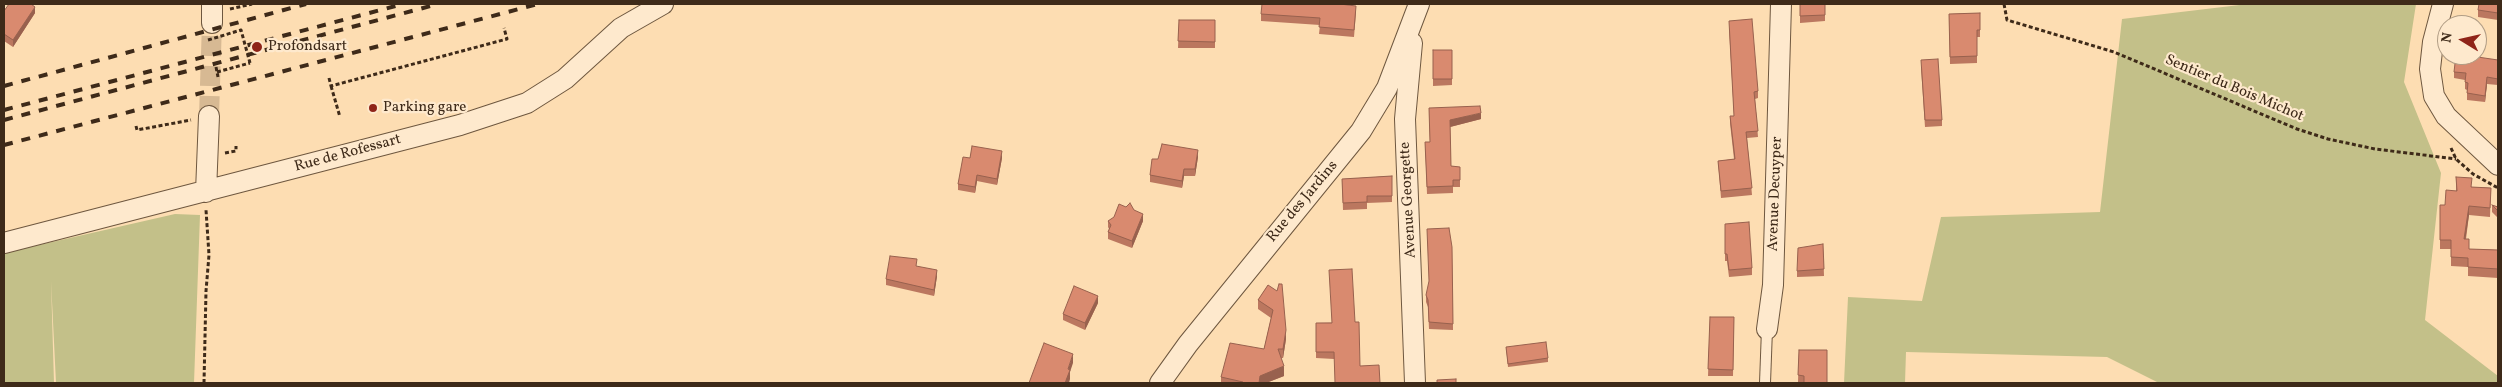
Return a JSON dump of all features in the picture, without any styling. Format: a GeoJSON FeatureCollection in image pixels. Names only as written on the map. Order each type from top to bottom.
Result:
{"type":"FeatureCollection","features":[{"type":"Feature","properties":{"kind":"street","name":"Rue de Rofessart"},"geometry":{"type":"LineString","coordinates":[[4,243],[460,125],[526,103],[565,79],[621,28],[663,4]]}},
{"type":"Feature","properties":{"kind":"street","name":"Avenue Decuyper"},"geometry":{"type":"LineString","coordinates":[[1767,329],[1773,285],[1781,4]]}},
{"type":"Feature","properties":{"kind":"street"},"geometry":{"type":"LineString","coordinates":[[2442,4],[2433,42],[2430,69],[2434,96],[2446,116],[2498,166]]}},
{"type":"Feature","properties":{"kind":"street","name":"Rue des Jardins"},"geometry":{"type":"LineString","coordinates":[[1160,383],[1206,321],[1361,130],[1387,88],[1417,10]]}},
{"type":"Feature","properties":{"kind":"street","name":"Avenue Georgette"},"geometry":{"type":"LineString","coordinates":[[1415,383],[1405,112],[1417,10]]}},
{"type":"Feature","properties":{"kind":"street"},"geometry":{"type":"LineString","coordinates":[[202,117],[206,192]]}},
{"type":"Feature","properties":{"kind":"lane","name":"Avenue Decuyper"},"geometry":{"type":"LineString","coordinates":[[1765,383],[1767,329]]}},
{"type":"Feature","properties":{"kind":"path","name":"Sentier du Bois Michot"},"geometry":{"type":"LineString","coordinates":[[2004,4],[2007,20],[2114,52],[2297,129],[2328,139],[2375,149],[2456,159]]}},
{"type":"Feature","properties":{"kind":"path"},"geometry":{"type":"LineString","coordinates":[[211,22],[241,30],[250,63],[217,72]]}},
{"type":"Feature","properties":{"kind":"path"},"geometry":{"type":"LineString","coordinates":[[331,86],[507,39],[504,28]]}},
{"type":"Feature","properties":{"kind":"path"},"geometry":{"type":"LineString","coordinates":[[216,67],[218,77]]}},
{"type":"Feature","properties":{"kind":"path"},"geometry":{"type":"LineString","coordinates":[[329,78],[340,117]]}},
{"type":"Feature","properties":{"kind":"path"},"geometry":{"type":"LineString","coordinates":[[136,126],[137,130],[202,117]]}},
{"type":"Feature","properties":{"kind":"path"},"geometry":{"type":"LineString","coordinates":[[204,383],[209,255],[206,234],[206,192]]}},
{"type":"Feature","properties":{"kind":"shaded area"},"geometry":{"type":"Polygon","coordinates":[[[2248,4],[2416,4],[2404,82],[2441,173],[2425,320],[2498,376],[2498,383],[2159,383],[2107,357],[1906,352],[1905,383],[1844,383],[1848,297],[1922,301],[1941,217],[2100,212],[2122,19],[2248,4]]]}},
{"type":"Feature","properties":{"kind":"shaded area"},"geometry":{"type":"Polygon","coordinates":[[[175,214],[200,215],[194,383],[56,383],[51,281],[54,383],[4,383],[4,253],[175,214]]]}},
{"type":"Feature","properties":{"kind":"building"},"geometry":{"type":"Polygon","coordinates":[[[9,4],[31,4],[35,7],[13,40],[4,34],[4,11],[9,4]]]}},
{"type":"Feature","properties":{"kind":"building"},"geometry":{"type":"Polygon","coordinates":[[[1262,4],[1340,4],[1356,6],[1354,30],[1319,27],[1320,18],[1261,14],[1262,4]]]}},
{"type":"Feature","properties":{"kind":"building"},"geometry":{"type":"Polygon","coordinates":[[[1800,4],[1825,4],[1825,15],[1800,16],[1800,4]]]}},
{"type":"Feature","properties":{"kind":"building"},"geometry":{"type":"Polygon","coordinates":[[[2479,4],[2498,4],[2498,13],[2478,10],[2479,4]]]}},
{"type":"Feature","properties":{"kind":"building"},"geometry":{"type":"Polygon","coordinates":[[[1980,13],[1980,30],[1977,30],[1977,56],[1950,57],[1949,14],[1980,13]]]}},
{"type":"Feature","properties":{"kind":"building"},"geometry":{"type":"Polygon","coordinates":[[[1752,19],[1758,91],[1754,92],[1758,131],[1746,132],[1752,188],[1721,191],[1718,161],[1735,159],[1730,116],[1734,116],[1729,21],[1752,19]]]}},
{"type":"Feature","properties":{"kind":"building"},"geometry":{"type":"Polygon","coordinates":[[[1179,20],[1215,20],[1215,42],[1178,41],[1179,20]]]}},
{"type":"Feature","properties":{"kind":"building"},"geometry":{"type":"Polygon","coordinates":[[[1433,50],[1452,50],[1452,79],[1433,79],[1433,50]]]}},
{"type":"Feature","properties":{"kind":"building"},"geometry":{"type":"Polygon","coordinates":[[[2487,58],[2498,60],[2498,79],[2487,77],[2485,96],[2467,93],[2466,73],[2454,72],[2455,65],[2487,65],[2487,58]]]}},
{"type":"Feature","properties":{"kind":"building"},"geometry":{"type":"Polygon","coordinates":[[[1938,59],[1942,120],[1925,120],[1921,60],[1938,59]]]}},
{"type":"Feature","properties":{"kind":"building"},"geometry":{"type":"Polygon","coordinates":[[[1480,106],[1481,113],[1450,120],[1451,166],[1460,167],[1460,180],[1453,180],[1453,186],[1427,187],[1425,142],[1430,142],[1429,108],[1480,106]]]}},
{"type":"Feature","properties":{"kind":"building"},"geometry":{"type":"Polygon","coordinates":[[[1162,144],[1198,150],[1195,169],[1184,169],[1182,181],[1150,175],[1152,159],[1158,159],[1162,144]]]}},
{"type":"Feature","properties":{"kind":"building"},"geometry":{"type":"Polygon","coordinates":[[[972,146],[1002,151],[997,179],[977,175],[975,187],[958,184],[963,157],[970,158],[972,146]]]}},
{"type":"Feature","properties":{"kind":"building"},"geometry":{"type":"Polygon","coordinates":[[[1392,176],[1392,196],[1367,196],[1367,202],[1343,203],[1342,179],[1392,176]]]}},
{"type":"Feature","properties":{"kind":"building"},"geometry":{"type":"Polygon","coordinates":[[[2456,177],[2472,178],[2471,187],[2491,188],[2490,208],[2469,206],[2464,239],[2469,239],[2469,249],[2498,250],[2498,269],[2468,267],[2468,258],[2451,257],[2451,240],[2440,240],[2440,205],[2445,205],[2446,190],[2457,191],[2456,177]]]}},
{"type":"Feature","properties":{"kind":"building"},"geometry":{"type":"Polygon","coordinates":[[[1130,203],[1134,210],[1143,214],[1132,241],[1108,232],[1111,225],[1108,221],[1114,217],[1119,204],[1126,207],[1130,203]]]}},
{"type":"Feature","properties":{"kind":"building"},"geometry":{"type":"Polygon","coordinates":[[[1749,222],[1752,268],[1729,270],[1727,254],[1725,254],[1725,224],[1749,222]]]}},
{"type":"Feature","properties":{"kind":"building"},"geometry":{"type":"Polygon","coordinates":[[[1449,228],[1452,247],[1453,324],[1429,322],[1426,295],[1429,281],[1427,229],[1449,228]]]}},
{"type":"Feature","properties":{"kind":"building"},"geometry":{"type":"Polygon","coordinates":[[[1823,244],[1824,269],[1797,271],[1798,248],[1823,244]]]}},
{"type":"Feature","properties":{"kind":"building"},"geometry":{"type":"Polygon","coordinates":[[[890,256],[917,259],[916,266],[937,270],[934,290],[886,279],[890,256]]]}},
{"type":"Feature","properties":{"kind":"building"},"geometry":{"type":"Polygon","coordinates":[[[1352,269],[1355,322],[1359,322],[1360,366],[1379,365],[1380,383],[1335,383],[1334,352],[1316,352],[1316,323],[1332,323],[1329,270],[1352,269]]]}},
{"type":"Feature","properties":{"kind":"building"},"geometry":{"type":"Polygon","coordinates":[[[1279,284],[1282,284],[1286,330],[1283,349],[1278,349],[1284,366],[1260,376],[1259,383],[1243,383],[1221,377],[1230,343],[1264,349],[1273,310],[1258,300],[1268,285],[1277,291],[1279,284]]]}},
{"type":"Feature","properties":{"kind":"building"},"geometry":{"type":"Polygon","coordinates":[[[1074,286],[1098,296],[1085,323],[1063,314],[1074,286]]]}},
{"type":"Feature","properties":{"kind":"building"},"geometry":{"type":"Polygon","coordinates":[[[1710,317],[1734,317],[1733,370],[1708,369],[1710,317]]]}},
{"type":"Feature","properties":{"kind":"building"},"geometry":{"type":"Polygon","coordinates":[[[1546,342],[1548,358],[1508,364],[1506,347],[1546,342]]]}},
{"type":"Feature","properties":{"kind":"building"},"geometry":{"type":"Polygon","coordinates":[[[1044,343],[1073,354],[1065,383],[1029,383],[1044,343]]]}},
{"type":"Feature","properties":{"kind":"building"},"geometry":{"type":"Polygon","coordinates":[[[1799,350],[1827,350],[1827,383],[1804,383],[1804,376],[1798,375],[1799,350]]]}},
{"type":"Feature","properties":{"kind":"building"},"geometry":{"type":"Polygon","coordinates":[[[1456,379],[1456,383],[1437,383],[1437,380],[1456,379]]]}},
{"type":"Feature","properties":{"kind":"tunnel"},"geometry":{"type":"LineString","coordinates":[[209,116],[212,23]]}},
{"type":"Feature","properties":{"kind":"railway"},"geometry":{"type":"LineString","coordinates":[[4,86],[306,4]]}},
{"type":"Feature","properties":{"kind":"railway"},"geometry":{"type":"LineString","coordinates":[[4,110],[403,4]]}},
{"type":"Feature","properties":{"kind":"railway"},"geometry":{"type":"LineString","coordinates":[[4,120],[438,4]]}},
{"type":"Feature","properties":{"kind":"railway"},"geometry":{"type":"LineString","coordinates":[[4,145],[538,4]]}},
{"type":"Feature","properties":{"kind":"place","name":"Profondsart"},"geometry":{"type":"Point","coordinates":[257,47]}},
{"type":"Feature","properties":{"kind":"place","name":"Parking gare"},"geometry":{"type":"Point","coordinates":[373,108]}}]}
